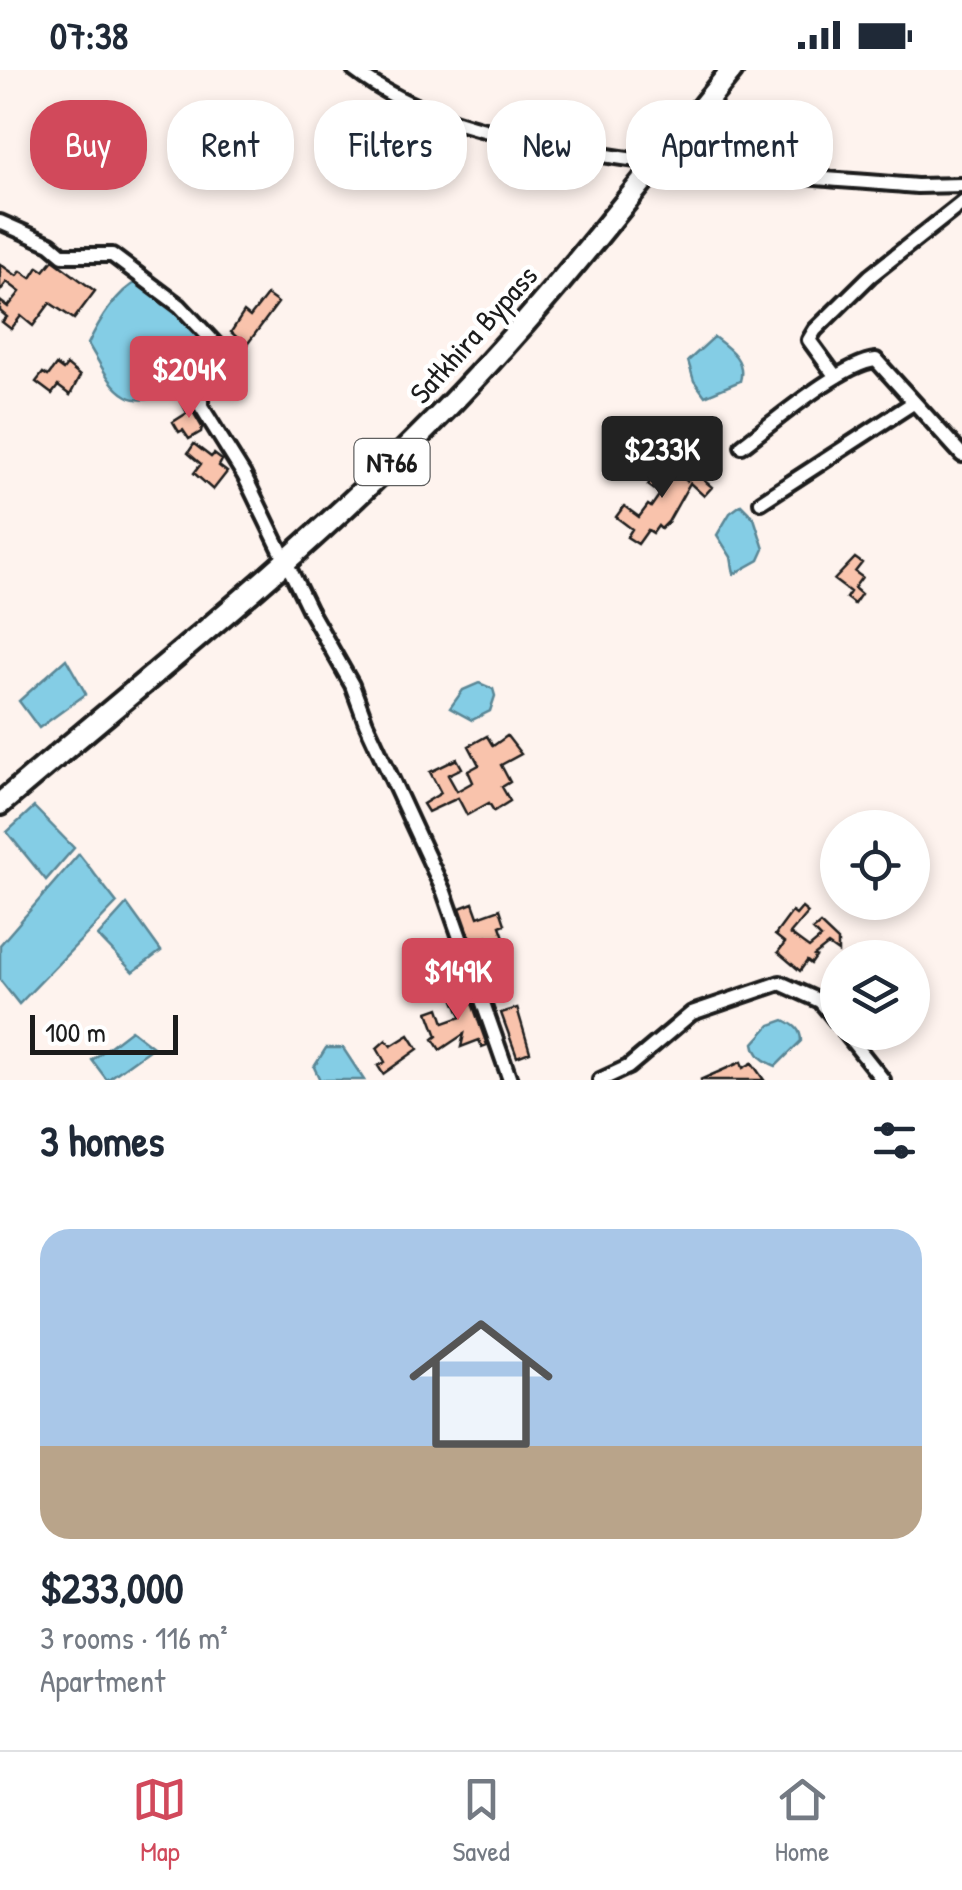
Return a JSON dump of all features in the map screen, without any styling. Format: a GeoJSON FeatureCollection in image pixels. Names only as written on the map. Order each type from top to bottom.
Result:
{"type":"FeatureCollection","features":[{"type":"Feature","properties":{"kind":"highway","name":"Satkhira Bypass"},"geometry":{"type":"LineString","coordinates":[[707,100],[732,70]]}},
{"type":"Feature","properties":{"kind":"highway","name":"Satkhira Bypass"},"geometry":{"type":"LineString","coordinates":[[0,804],[286,561],[426,429],[486,367],[634,190]]}},
{"type":"Feature","properties":{"kind":"street"},"geometry":{"type":"LineString","coordinates":[[354,70],[399,101],[434,116],[520,140],[626,159]]}},
{"type":"Feature","properties":{"kind":"street"},"geometry":{"type":"LineString","coordinates":[[833,179],[917,186],[962,185]]}},
{"type":"Feature","properties":{"kind":"street"},"geometry":{"type":"LineString","coordinates":[[836,377],[809,340],[816,330],[870,276],[962,203]]}},
{"type":"Feature","properties":{"kind":"street"},"geometry":{"type":"LineString","coordinates":[[0,222],[50,244],[62,255],[112,255],[180,306],[220,345],[228,363],[205,387],[199,400],[244,474],[352,685],[437,876],[510,1080]]}},
{"type":"Feature","properties":{"kind":"street"},"geometry":{"type":"LineString","coordinates":[[742,446],[836,377],[876,360],[962,454]]}},
{"type":"Feature","properties":{"kind":"street"},"geometry":{"type":"LineString","coordinates":[[762,502],[913,402]]}},
{"type":"Feature","properties":{"kind":"street"},"geometry":{"type":"LineString","coordinates":[[600,1080],[628,1067],[692,1013],[780,983],[820,1001]]}},
{"type":"Feature","properties":{"kind":"street"},"geometry":{"type":"LineString","coordinates":[[860,1050],[884,1080]]}},
{"type":"Feature","properties":{"kind":"water"},"geometry":{"type":"Polygon","coordinates":[[[139,281],[176,310],[208,344],[188,377],[164,394],[138,399],[115,386],[88,344],[116,299],[139,281]]]}},
{"type":"Feature","properties":{"kind":"water"},"geometry":{"type":"Polygon","coordinates":[[[714,337],[735,356],[741,367],[740,381],[705,396],[694,381],[688,361],[714,337]]]}},
{"type":"Feature","properties":{"kind":"water"},"geometry":{"type":"Polygon","coordinates":[[[741,505],[754,518],[764,549],[759,560],[734,574],[731,557],[717,535],[730,513],[741,505]]]}},
{"type":"Feature","properties":{"kind":"water"},"geometry":{"type":"Polygon","coordinates":[[[66,659],[86,694],[39,728],[19,701],[66,659]]]}},
{"type":"Feature","properties":{"kind":"water"},"geometry":{"type":"Polygon","coordinates":[[[479,683],[493,689],[490,711],[472,720],[450,708],[463,690],[479,683]]]}},
{"type":"Feature","properties":{"kind":"water"},"geometry":{"type":"Polygon","coordinates":[[[34,807],[74,848],[46,880],[7,832],[34,807]]]}},
{"type":"Feature","properties":{"kind":"water"},"geometry":{"type":"Polygon","coordinates":[[[79,854],[117,903],[19,1004],[0,980],[0,945],[79,854]]]}},
{"type":"Feature","properties":{"kind":"water"},"geometry":{"type":"Polygon","coordinates":[[[127,904],[161,951],[133,972],[98,936],[127,904]]]}},
{"type":"Feature","properties":{"kind":"water"},"geometry":{"type":"Polygon","coordinates":[[[784,1020],[796,1028],[801,1041],[776,1066],[761,1057],[754,1043],[770,1025],[784,1020]]]}},
{"type":"Feature","properties":{"kind":"water"},"geometry":{"type":"Polygon","coordinates":[[[131,1030],[153,1047],[107,1080],[92,1060],[131,1030]]]}},
{"type":"Feature","properties":{"kind":"water"},"geometry":{"type":"Polygon","coordinates":[[[326,1048],[343,1048],[364,1080],[320,1080],[314,1067],[326,1048]]]}},
{"type":"Feature","properties":{"kind":"building"},"geometry":{"type":"Polygon","coordinates":[[[53,260],[95,291],[74,319],[50,303],[33,326],[21,316],[11,329],[2,322],[7,317],[0,311],[0,301],[8,307],[20,292],[7,282],[0,291],[0,264],[17,276],[21,271],[31,278],[38,267],[44,271],[53,260]]]}},
{"type":"Feature","properties":{"kind":"building"},"geometry":{"type":"Polygon","coordinates":[[[267,295],[278,303],[246,346],[231,332],[244,312],[250,317],[267,295]]]}},
{"type":"Feature","properties":{"kind":"building"},"geometry":{"type":"Polygon","coordinates":[[[56,365],[63,370],[67,365],[80,376],[70,395],[58,386],[52,394],[36,382],[43,373],[48,376],[56,365]]]}},
{"type":"Feature","properties":{"kind":"building"},"geometry":{"type":"Polygon","coordinates":[[[191,396],[192,410],[202,427],[189,439],[173,422],[187,413],[181,401],[191,396]]]}},
{"type":"Feature","properties":{"kind":"building"},"geometry":{"type":"Polygon","coordinates":[[[194,444],[222,460],[219,466],[227,472],[213,490],[194,473],[201,464],[188,453],[194,444]]]}},
{"type":"Feature","properties":{"kind":"building"},"geometry":{"type":"Polygon","coordinates":[[[664,461],[688,482],[685,479],[692,470],[712,487],[704,496],[690,483],[668,522],[653,533],[648,530],[638,544],[627,537],[632,529],[616,517],[624,506],[639,517],[648,505],[651,507],[660,494],[648,485],[664,461]]]}},
{"type":"Feature","properties":{"kind":"building"},"geometry":{"type":"Polygon","coordinates":[[[855,558],[862,563],[855,572],[862,577],[854,588],[861,594],[854,604],[846,598],[850,592],[834,580],[855,558]]]}},
{"type":"Feature","properties":{"kind":"building"},"geometry":{"type":"Polygon","coordinates":[[[487,736],[493,746],[507,736],[521,754],[501,765],[510,782],[502,787],[510,801],[494,811],[489,803],[467,815],[458,798],[428,812],[423,804],[441,793],[430,772],[457,759],[462,768],[448,775],[457,791],[473,782],[468,771],[479,765],[469,746],[487,736]]]}},
{"type":"Feature","properties":{"kind":"building"},"geometry":{"type":"Polygon","coordinates":[[[473,903],[478,917],[500,909],[504,937],[489,943],[487,937],[472,942],[460,908],[473,903]]]}},
{"type":"Feature","properties":{"kind":"building"},"geometry":{"type":"Polygon","coordinates":[[[802,908],[808,913],[790,934],[809,948],[821,938],[813,930],[820,924],[837,940],[820,940],[820,951],[800,971],[778,952],[785,943],[775,935],[792,912],[796,915],[802,908]]]}},
{"type":"Feature","properties":{"kind":"building"},"geometry":{"type":"Polygon","coordinates":[[[466,986],[487,1045],[482,1047],[479,1040],[461,1047],[464,1034],[440,1050],[433,1039],[437,1036],[428,1012],[439,1008],[444,1023],[461,1017],[451,993],[466,986]]]}},
{"type":"Feature","properties":{"kind":"building"},"geometry":{"type":"Polygon","coordinates":[[[517,1008],[530,1052],[517,1057],[501,1013],[517,1008]]]}},
{"type":"Feature","properties":{"kind":"building"},"geometry":{"type":"Polygon","coordinates":[[[409,1035],[418,1049],[383,1074],[378,1066],[385,1062],[377,1048],[386,1040],[391,1046],[409,1035]]]}},
{"type":"Feature","properties":{"kind":"building"},"geometry":{"type":"Polygon","coordinates":[[[741,1062],[743,1068],[752,1063],[764,1080],[700,1080],[741,1062]]]}}]}
